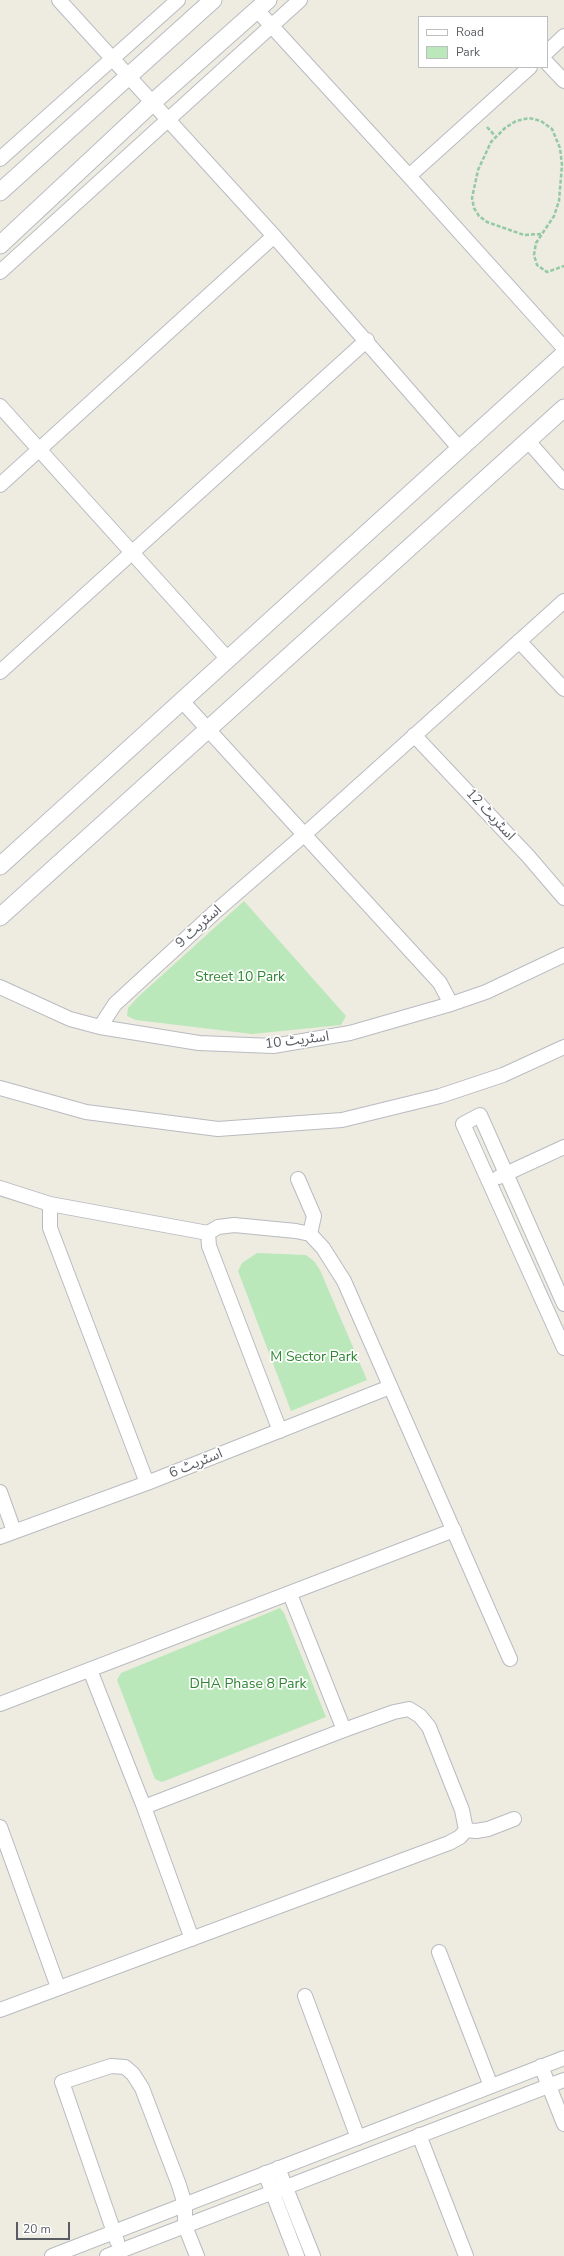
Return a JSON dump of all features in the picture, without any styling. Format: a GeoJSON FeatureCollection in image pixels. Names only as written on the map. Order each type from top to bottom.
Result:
{"type":"FeatureCollection","features":[{"type":"Feature","properties":{"kind":"street"},"geometry":{"type":"LineString","coordinates":[[59,0],[274,236],[460,449]]}},
{"type":"Feature","properties":{"kind":"street"},"geometry":{"type":"LineString","coordinates":[[0,159],[178,0]]}},
{"type":"Feature","properties":{"kind":"street"},"geometry":{"type":"LineString","coordinates":[[0,192],[213,0]]}},
{"type":"Feature","properties":{"kind":"street"},"geometry":{"type":"LineString","coordinates":[[0,272],[300,0]]}},
{"type":"Feature","properties":{"kind":"street"},"geometry":{"type":"LineString","coordinates":[[0,245],[152,103],[262,5],[271,26],[410,176],[564,348]]}},
{"type":"Feature","properties":{"kind":"street"},"geometry":{"type":"LineString","coordinates":[[548,51],[564,36]]}},
{"type":"Feature","properties":{"kind":"street"},"geometry":{"type":"LineString","coordinates":[[548,64],[564,81]]}},
{"type":"Feature","properties":{"kind":"street"},"geometry":{"type":"LineString","coordinates":[[410,176],[529,68]]}},
{"type":"Feature","properties":{"kind":"street"},"geometry":{"type":"LineString","coordinates":[[0,484],[274,236]]}},
{"type":"Feature","properties":{"kind":"street"},"geometry":{"type":"LineString","coordinates":[[0,672],[366,340]]}},
{"type":"Feature","properties":{"kind":"street"},"geometry":{"type":"LineString","coordinates":[[0,866],[182,701],[227,658],[564,354]]}},
{"type":"Feature","properties":{"kind":"street"},"geometry":{"type":"LineString","coordinates":[[0,406],[227,658]]}},
{"type":"Feature","properties":{"kind":"street"},"geometry":{"type":"LineString","coordinates":[[0,917],[564,408]]}},
{"type":"Feature","properties":{"kind":"street"},"geometry":{"type":"LineString","coordinates":[[528,442],[564,482]]}},
{"type":"Feature","properties":{"kind":"street","name":"اسٹریٹ 9"},"geometry":{"type":"LineString","coordinates":[[100,1026],[115,1004],[215,912],[305,834],[564,601]]}},
{"type":"Feature","properties":{"kind":"street"},"geometry":{"type":"LineString","coordinates":[[519,641],[564,689]]}},
{"type":"Feature","properties":{"kind":"street"},"geometry":{"type":"LineString","coordinates":[[182,701],[440,983],[451,1004]]}},
{"type":"Feature","properties":{"kind":"street","name":"اسٹریٹ 12"},"geometry":{"type":"LineString","coordinates":[[414,735],[528,856],[564,898]]}},
{"type":"Feature","properties":{"kind":"street","name":"اسٹریٹ 10"},"geometry":{"type":"LineString","coordinates":[[0,987],[70,1019],[100,1026],[199,1043],[273,1046],[350,1033],[451,1004],[486,992],[564,955]]}},
{"type":"Feature","properties":{"kind":"street"},"geometry":{"type":"LineString","coordinates":[[0,1088],[86,1112],[218,1129],[342,1120],[440,1096],[489,1080],[564,1047]]}},
{"type":"Feature","properties":{"kind":"street"},"geometry":{"type":"LineString","coordinates":[[564,1304],[480,1116],[463,1124],[564,1348]]}},
{"type":"Feature","properties":{"kind":"street"},"geometry":{"type":"LineString","coordinates":[[490,1181],[564,1147]]}},
{"type":"Feature","properties":{"kind":"street"},"geometry":{"type":"LineString","coordinates":[[298,1179],[314,1216],[310,1234]]}},
{"type":"Feature","properties":{"kind":"street"},"geometry":{"type":"LineString","coordinates":[[0,1188],[50,1204],[208,1233],[218,1227],[234,1225],[296,1231],[310,1234],[323,1248],[344,1281],[510,1659]]}},
{"type":"Feature","properties":{"kind":"street"},"geometry":{"type":"LineString","coordinates":[[50,1204],[50,1228],[147,1483]]}},
{"type":"Feature","properties":{"kind":"street"},"geometry":{"type":"LineString","coordinates":[[208,1233],[209,1246],[280,1431]]}},
{"type":"Feature","properties":{"kind":"street","name":"اسٹریٹ 6"},"geometry":{"type":"LineString","coordinates":[[0,1537],[147,1483],[390,1387]]}},
{"type":"Feature","properties":{"kind":"street"},"geometry":{"type":"LineString","coordinates":[[0,1492],[14,1531]]}},
{"type":"Feature","properties":{"kind":"street"},"geometry":{"type":"LineString","coordinates":[[0,1704],[454,1530]]}},
{"type":"Feature","properties":{"kind":"street"},"geometry":{"type":"LineString","coordinates":[[290,1594],[344,1730]]}},
{"type":"Feature","properties":{"kind":"street"},"geometry":{"type":"LineString","coordinates":[[90,1670],[144,1807],[192,1939]]}},
{"type":"Feature","properties":{"kind":"street"},"geometry":{"type":"LineString","coordinates":[[0,2010],[58,1987],[192,1939],[449,1843],[460,1838],[466,1830],[462,1810],[429,1726],[420,1716],[409,1709],[394,1712],[344,1730],[144,1807]]}},
{"type":"Feature","properties":{"kind":"street"},"geometry":{"type":"LineString","coordinates":[[466,1830],[476,1831],[488,1829],[514,1819]]}},
{"type":"Feature","properties":{"kind":"street"},"geometry":{"type":"LineString","coordinates":[[0,1826],[58,1987]]}},
{"type":"Feature","properties":{"kind":"street"},"geometry":{"type":"LineString","coordinates":[[439,1952],[491,2086]]}},
{"type":"Feature","properties":{"kind":"street"},"geometry":{"type":"LineString","coordinates":[[305,1996],[358,2138]]}},
{"type":"Feature","properties":{"kind":"street"},"geometry":{"type":"LineString","coordinates":[[52,2256],[564,2058]]}},
{"type":"Feature","properties":{"kind":"street"},"geometry":{"type":"LineString","coordinates":[[197,2256],[185,2226],[185,2205],[142,2088],[133,2074],[125,2068],[111,2066],[62,2082],[114,2232],[116,2254],[185,2226],[564,2080]]}},
{"type":"Feature","properties":{"kind":"street"},"geometry":{"type":"LineString","coordinates":[[541,2066],[564,2124]]}},
{"type":"Feature","properties":{"kind":"street"},"geometry":{"type":"LineString","coordinates":[[420,2135],[466,2256]]}},
{"type":"Feature","properties":{"kind":"street"},"geometry":{"type":"LineString","coordinates":[[278,2168],[313,2256]]}},
{"type":"Feature","properties":{"kind":"street"},"geometry":{"type":"LineString","coordinates":[[265,2173],[297,2256]]}},
{"type":"Feature","properties":{"kind":"path"},"geometry":{"type":"LineString","coordinates":[[541,234],[524,235],[497,227],[479,216],[474,208],[472,198],[474,185],[478,170],[491,142],[516,120],[529,118],[541,121],[552,129],[563,156],[559,201],[554,216],[536,243],[534,255],[537,265],[547,272],[564,266]]}},
{"type":"Feature","properties":{"kind":"green space","name":"Street 10 Park"},"geometry":{"type":"Polygon","coordinates":[[[244,901],[346,1016],[341,1025],[252,1034],[136,1020],[127,1016],[128,1008],[138,997],[244,901]]]}},
{"type":"Feature","properties":{"kind":"green space","name":"M Sector Park"},"geometry":{"type":"Polygon","coordinates":[[[257,1253],[306,1255],[314,1261],[320,1270],[367,1380],[291,1411],[238,1271],[242,1263],[257,1253]]]}},
{"type":"Feature","properties":{"kind":"green space","name":"DHA Phase 8 Park"},"geometry":{"type":"Polygon","coordinates":[[[280,1608],[284,1613],[326,1717],[162,1782],[155,1779],[117,1680],[121,1673],[280,1608]]]}}]}
